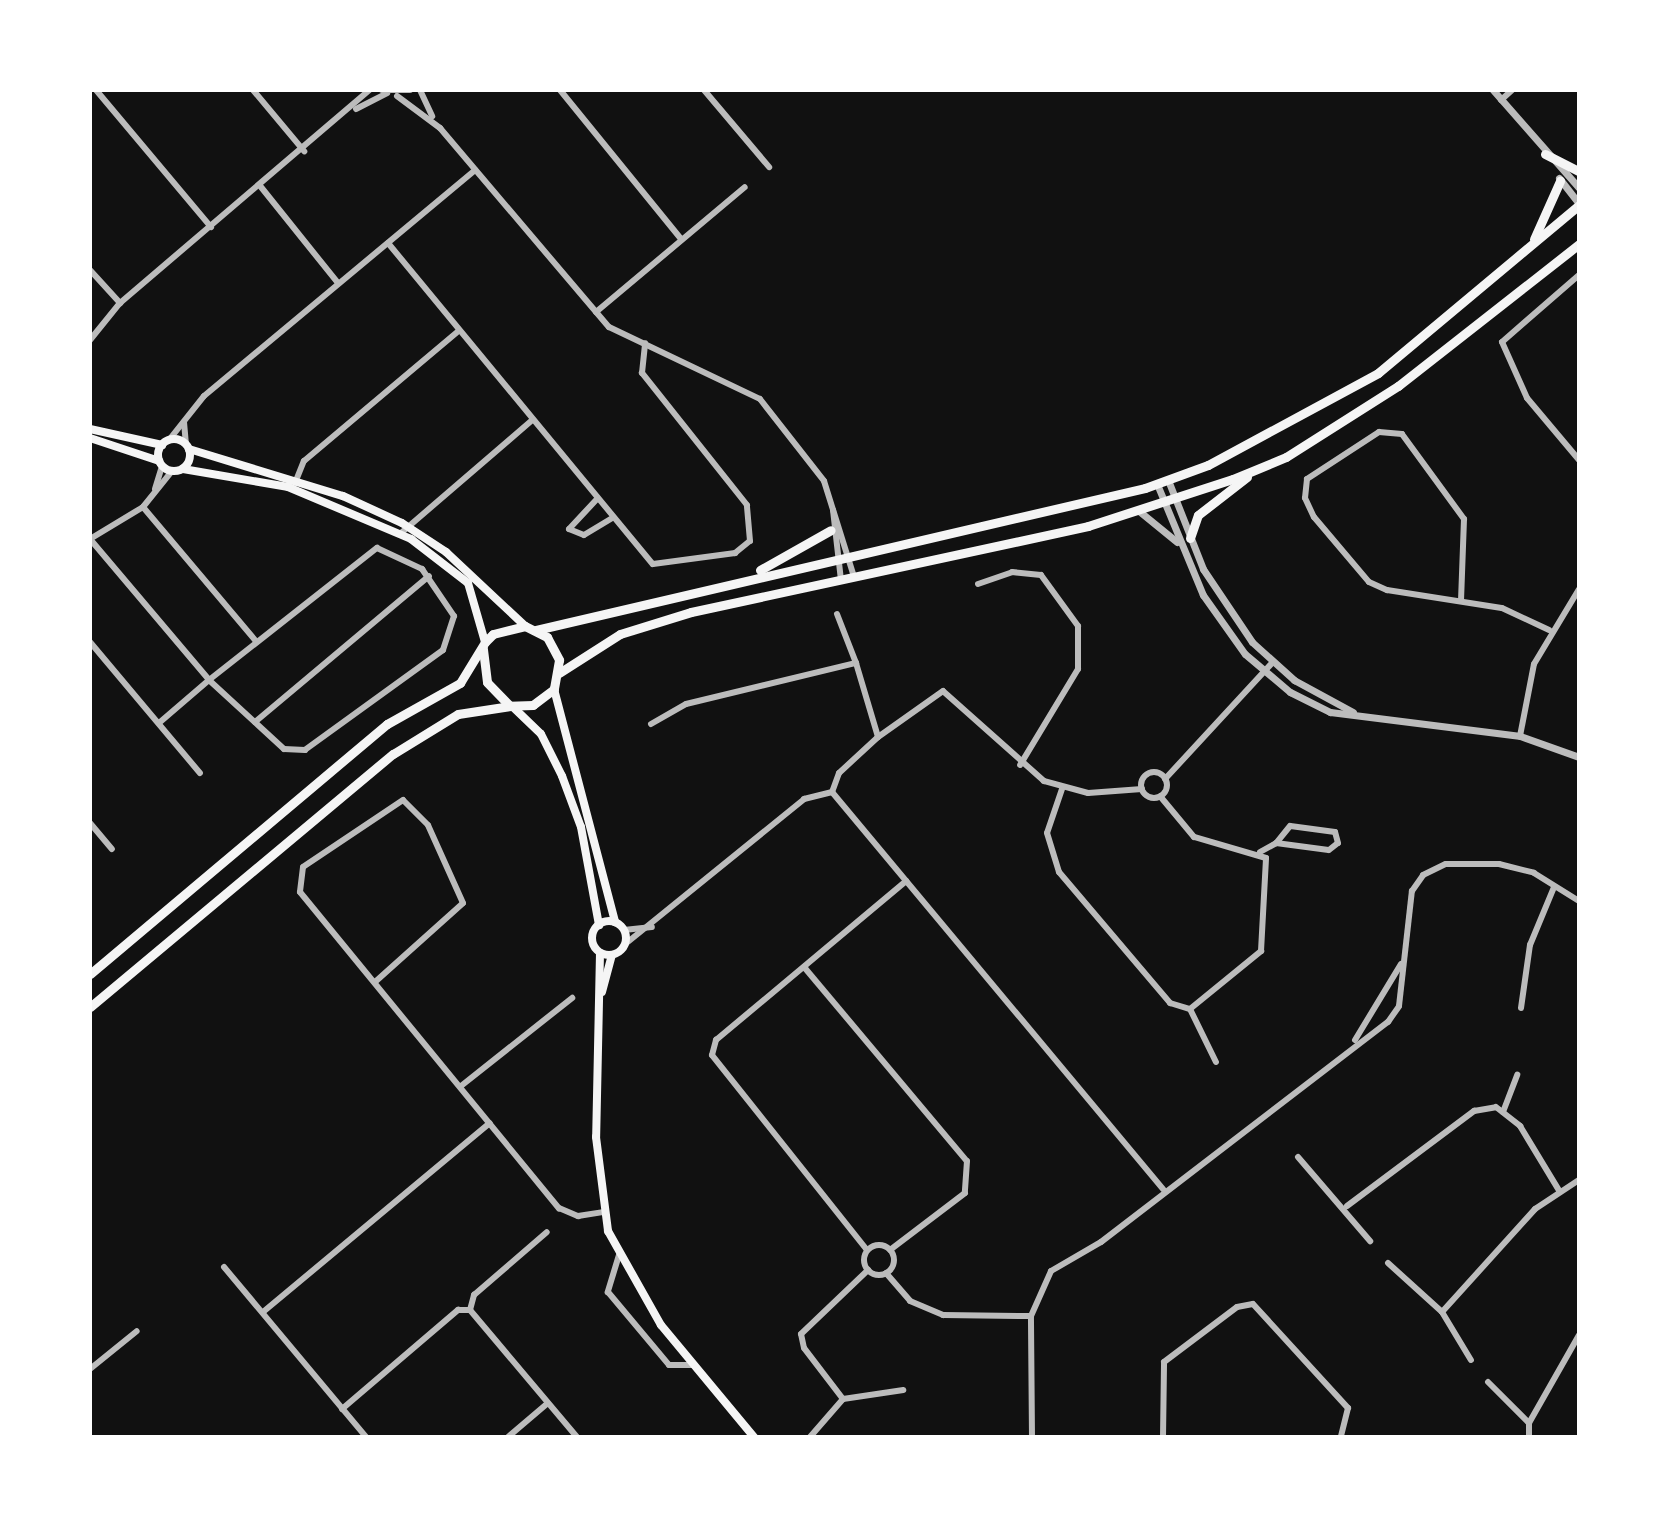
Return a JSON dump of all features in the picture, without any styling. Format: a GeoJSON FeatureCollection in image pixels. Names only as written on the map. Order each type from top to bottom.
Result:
{"type":"FeatureCollection","features":[{"type":"Feature","properties":{"kind":"main road"},"geometry":{"type":"LineString","coordinates":[[1545,154],[1579,171]]}},
{"type":"Feature","properties":{"kind":"main road"},"geometry":{"type":"LineString","coordinates":[[1531,245],[1559,176]]}},
{"type":"Feature","properties":{"kind":"main road"},"geometry":{"type":"LineString","coordinates":[[536,630],[738,579],[1168,480],[1343,396],[1579,204]]}},
{"type":"Feature","properties":{"kind":"main road"},"geometry":{"type":"LineString","coordinates":[[1190,538],[1198,515],[1260,468],[1398,386],[1579,244]]}},
{"type":"Feature","properties":{"kind":"main road"},"geometry":{"type":"LineString","coordinates":[[90,429],[188,447],[405,530],[472,574],[525,626],[536,630],[555,648],[559,673],[554,689],[615,922],[624,930],[624,945],[612,955],[598,1001]]}},
{"type":"Feature","properties":{"kind":"main road"},"geometry":{"type":"LineString","coordinates":[[93,442],[161,463],[172,471],[183,469],[294,486]]}},
{"type":"Feature","properties":{"kind":"main road"},"geometry":{"type":"LineString","coordinates":[[161,463],[166,442]]}},
{"type":"Feature","properties":{"kind":"main road"},"geometry":{"type":"LineString","coordinates":[[183,469],[188,447]]}},
{"type":"Feature","properties":{"kind":"main road"},"geometry":{"type":"LineString","coordinates":[[559,673],[620,634],[1139,511],[1260,468]]}},
{"type":"Feature","properties":{"kind":"main road"},"geometry":{"type":"LineString","coordinates":[[405,530],[468,583],[484,645],[487,682],[541,734],[562,776],[581,827],[599,925],[592,939],[600,953],[596,1137],[603,1212],[619,1255],[694,1365],[754,1437]]}},
{"type":"Feature","properties":{"kind":"main road"},"geometry":{"type":"LineString","coordinates":[[738,579],[803,552],[831,530]]}},
{"type":"Feature","properties":{"kind":"main road"},"geometry":{"type":"LineString","coordinates":[[90,974],[387,724],[460,683],[484,645],[503,629],[525,626]]}},
{"type":"Feature","properties":{"kind":"main road"},"geometry":{"type":"LineString","coordinates":[[90,1007],[393,754],[458,714],[533,705],[554,689]]}},
{"type":"Feature","properties":{"kind":"main road"},"geometry":{"type":"LineString","coordinates":[[599,925],[615,922]]}},
{"type":"Feature","properties":{"kind":"main road"},"geometry":{"type":"LineString","coordinates":[[600,953],[612,955]]}},
{"type":"Feature","properties":{"kind":"street"},"geometry":{"type":"LineString","coordinates":[[96,90],[211,227]]}},
{"type":"Feature","properties":{"kind":"street"},"geometry":{"type":"LineString","coordinates":[[253,90],[304,151]]}},
{"type":"Feature","properties":{"kind":"street"},"geometry":{"type":"LineString","coordinates":[[90,340],[120,303],[304,151],[369,90]]}},
{"type":"Feature","properties":{"kind":"street"},"geometry":{"type":"LineString","coordinates":[[397,96],[410,90]]}},
{"type":"Feature","properties":{"kind":"street"},"geometry":{"type":"LineString","coordinates":[[420,90],[440,128],[596,312],[645,343],[747,388],[824,481],[851,554],[854,577]]}},
{"type":"Feature","properties":{"kind":"street"},"geometry":{"type":"LineString","coordinates":[[560,90],[681,239]]}},
{"type":"Feature","properties":{"kind":"street"},"geometry":{"type":"LineString","coordinates":[[704,90],[769,167]]}},
{"type":"Feature","properties":{"kind":"street"},"geometry":{"type":"LineString","coordinates":[[1493,90],[1545,154],[1579,204]]}},
{"type":"Feature","properties":{"kind":"street"},"geometry":{"type":"LineString","coordinates":[[1501,100],[1512,90]]}},
{"type":"Feature","properties":{"kind":"street"},"geometry":{"type":"LineString","coordinates":[[346,114],[385,92],[397,96],[440,128]]}},
{"type":"Feature","properties":{"kind":"street"},"geometry":{"type":"LineString","coordinates":[[166,442],[204,396],[475,170]]}},
{"type":"Feature","properties":{"kind":"street"},"geometry":{"type":"LineString","coordinates":[[1559,176],[1579,188]]}},
{"type":"Feature","properties":{"kind":"street"},"geometry":{"type":"LineString","coordinates":[[261,187],[338,283]]}},
{"type":"Feature","properties":{"kind":"street"},"geometry":{"type":"LineString","coordinates":[[596,312],[745,187]]}},
{"type":"Feature","properties":{"kind":"street"},"geometry":{"type":"LineString","coordinates":[[388,243],[457,332],[612,518],[663,568],[735,553],[750,541],[743,498],[642,373],[645,343]]}},
{"type":"Feature","properties":{"kind":"street"},"geometry":{"type":"LineString","coordinates":[[90,270],[120,303]]}},
{"type":"Feature","properties":{"kind":"street"},"geometry":{"type":"LineString","coordinates":[[1579,275],[1502,342],[1527,398],[1579,460]]}},
{"type":"Feature","properties":{"kind":"street"},"geometry":{"type":"LineString","coordinates":[[294,486],[304,461],[457,332]]}},
{"type":"Feature","properties":{"kind":"street"},"geometry":{"type":"LineString","coordinates":[[405,530],[531,421]]}},
{"type":"Feature","properties":{"kind":"street"},"geometry":{"type":"LineString","coordinates":[[184,422],[188,447]]}},
{"type":"Feature","properties":{"kind":"street"},"geometry":{"type":"LineString","coordinates":[[1461,601],[1464,519],[1402,434],[1379,432],[1307,479],[1309,507],[1355,572],[1387,590],[1461,601],[1524,615],[1549,630]]}},
{"type":"Feature","properties":{"kind":"street"},"geometry":{"type":"LineString","coordinates":[[154,493],[161,463]]}},
{"type":"Feature","properties":{"kind":"street"},"geometry":{"type":"LineString","coordinates":[[159,723],[209,680],[255,640],[364,552],[393,552],[429,576],[454,616],[450,639],[435,657],[305,750],[284,749],[209,680],[90,539],[143,507],[172,471]]}},
{"type":"Feature","properties":{"kind":"street"},"geometry":{"type":"LineString","coordinates":[[1168,480],[1190,538],[1238,624],[1272,663],[1353,712]]}},
{"type":"Feature","properties":{"kind":"street"},"geometry":{"type":"LineString","coordinates":[[1157,484],[1179,544],[1216,615],[1265,673],[1319,708],[1520,736],[1579,757]]}},
{"type":"Feature","properties":{"kind":"street"},"geometry":{"type":"LineString","coordinates":[[597,499],[569,529],[584,535],[612,518]]}},
{"type":"Feature","properties":{"kind":"street"},"geometry":{"type":"LineString","coordinates":[[143,507],[255,640]]}},
{"type":"Feature","properties":{"kind":"street"},"geometry":{"type":"LineString","coordinates":[[833,510],[831,530],[841,580]]}},
{"type":"Feature","properties":{"kind":"street"},"geometry":{"type":"LineString","coordinates":[[1139,511],[1179,544]]}},
{"type":"Feature","properties":{"kind":"street"},"geometry":{"type":"LineString","coordinates":[[978,584],[1012,572],[1041,575],[1078,626],[1078,669],[1020,765]]}},
{"type":"Feature","properties":{"kind":"street"},"geometry":{"type":"LineString","coordinates":[[255,722],[429,576]]}},
{"type":"Feature","properties":{"kind":"street"},"geometry":{"type":"LineString","coordinates":[[1520,736],[1549,630],[1579,589]]}},
{"type":"Feature","properties":{"kind":"street"},"geometry":{"type":"LineString","coordinates":[[837,614],[856,663],[878,737]]}},
{"type":"Feature","properties":{"kind":"street"},"geometry":{"type":"LineString","coordinates":[[90,642],[200,773]]}},
{"type":"Feature","properties":{"kind":"street"},"geometry":{"type":"LineString","coordinates":[[651,724],[686,704],[856,663]]}},
{"type":"Feature","properties":{"kind":"street"},"geometry":{"type":"LineString","coordinates":[[1160,796],[1165,779],[1272,663]]}},
{"type":"Feature","properties":{"kind":"street"},"geometry":{"type":"LineString","coordinates":[[832,792],[839,773],[878,737],[943,691],[1020,765],[1062,789],[1142,789],[1160,796],[1201,841],[1260,852],[1276,843],[1290,826],[1335,832],[1338,843],[1329,850],[1276,843]]}},
{"type":"Feature","properties":{"kind":"street"},"geometry":{"type":"LineString","coordinates":[[1142,789],[1151,772],[1165,779]]}},
{"type":"Feature","properties":{"kind":"street"},"geometry":{"type":"LineString","coordinates":[[1062,789],[1047,833],[1059,872],[1170,1003],[1190,1009],[1216,1062]]}},
{"type":"Feature","properties":{"kind":"street"},"geometry":{"type":"LineString","coordinates":[[832,792],[1163,1189]]}},
{"type":"Feature","properties":{"kind":"street"},"geometry":{"type":"LineString","coordinates":[[624,945],[655,927],[804,799],[832,792]]}},
{"type":"Feature","properties":{"kind":"street"},"geometry":{"type":"LineString","coordinates":[[375,982],[463,903],[428,825],[403,800],[303,867],[300,892],[559,1208],[578,1216],[603,1212]]}},
{"type":"Feature","properties":{"kind":"street"},"geometry":{"type":"LineString","coordinates":[[90,823],[112,849]]}},
{"type":"Feature","properties":{"kind":"street"},"geometry":{"type":"LineString","coordinates":[[1190,1009],[1261,951],[1267,902],[1260,852]]}},
{"type":"Feature","properties":{"kind":"street"},"geometry":{"type":"LineString","coordinates":[[1032,1437],[1031,1316],[1051,1271],[1101,1242],[1163,1189],[1353,1043],[1388,1022],[1399,1006],[1412,891],[1446,864],[1499,864],[1579,901]]}},
{"type":"Feature","properties":{"kind":"street"},"geometry":{"type":"LineString","coordinates":[[843,1399],[804,1348],[801,1334],[868,1270],[867,1250],[712,1055],[716,1040],[906,881]]}},
{"type":"Feature","properties":{"kind":"street"},"geometry":{"type":"LineString","coordinates":[[1521,1008],[1530,945],[1554,887]]}},
{"type":"Feature","properties":{"kind":"street"},"geometry":{"type":"LineString","coordinates":[[624,930],[655,927]]}},
{"type":"Feature","properties":{"kind":"street"},"geometry":{"type":"LineString","coordinates":[[1353,1043],[1405,954]]}},
{"type":"Feature","properties":{"kind":"street"},"geometry":{"type":"LineString","coordinates":[[804,967],[967,1161],[965,1193],[890,1250],[867,1250]]}},
{"type":"Feature","properties":{"kind":"street"},"geometry":{"type":"LineString","coordinates":[[461,1086],[572,998]]}},
{"type":"Feature","properties":{"kind":"street"},"geometry":{"type":"LineString","coordinates":[[1503,1112],[1517,1075]]}},
{"type":"Feature","properties":{"kind":"street"},"geometry":{"type":"LineString","coordinates":[[1347,1206],[1474,1111],[1503,1112]]}},
{"type":"Feature","properties":{"kind":"street"},"geometry":{"type":"LineString","coordinates":[[1503,1112],[1560,1192]]}},
{"type":"Feature","properties":{"kind":"street"},"geometry":{"type":"LineString","coordinates":[[263,1312],[490,1123]]}},
{"type":"Feature","properties":{"kind":"street"},"geometry":{"type":"LineString","coordinates":[[1298,1157],[1347,1206],[1370,1241]]}},
{"type":"Feature","properties":{"kind":"street"},"geometry":{"type":"LineString","coordinates":[[1442,1312],[1505,1238],[1579,1180]]}},
{"type":"Feature","properties":{"kind":"street"},"geometry":{"type":"LineString","coordinates":[[470,1310],[474,1295],[547,1232]]}},
{"type":"Feature","properties":{"kind":"street"},"geometry":{"type":"LineString","coordinates":[[886,1273],[890,1250]]}},
{"type":"Feature","properties":{"kind":"street"},"geometry":{"type":"LineString","coordinates":[[619,1255],[608,1292],[669,1365],[694,1365]]}},
{"type":"Feature","properties":{"kind":"street"},"geometry":{"type":"LineString","coordinates":[[1388,1263],[1442,1312],[1471,1360]]}},
{"type":"Feature","properties":{"kind":"street"},"geometry":{"type":"LineString","coordinates":[[224,1267],[366,1437]]}},
{"type":"Feature","properties":{"kind":"street"},"geometry":{"type":"LineString","coordinates":[[868,1270],[886,1273],[910,1301],[943,1315],[1031,1316]]}},
{"type":"Feature","properties":{"kind":"street"},"geometry":{"type":"LineString","coordinates":[[1163,1437],[1164,1362],[1237,1307],[1253,1304],[1348,1408],[1341,1437]]}},
{"type":"Feature","properties":{"kind":"street"},"geometry":{"type":"LineString","coordinates":[[342,1409],[458,1310],[470,1310]]}},
{"type":"Feature","properties":{"kind":"street"},"geometry":{"type":"LineString","coordinates":[[470,1310],[577,1437]]}},
{"type":"Feature","properties":{"kind":"street"},"geometry":{"type":"LineString","coordinates":[[90,1369],[137,1331]]}},
{"type":"Feature","properties":{"kind":"street"},"geometry":{"type":"LineString","coordinates":[[1529,1437],[1529,1423],[1579,1335]]}},
{"type":"Feature","properties":{"kind":"street"},"geometry":{"type":"LineString","coordinates":[[1488,1382],[1529,1423]]}},
{"type":"Feature","properties":{"kind":"street"},"geometry":{"type":"LineString","coordinates":[[810,1437],[843,1399],[903,1390]]}},
{"type":"Feature","properties":{"kind":"street"},"geometry":{"type":"LineString","coordinates":[[508,1437],[548,1403]]}}]}
